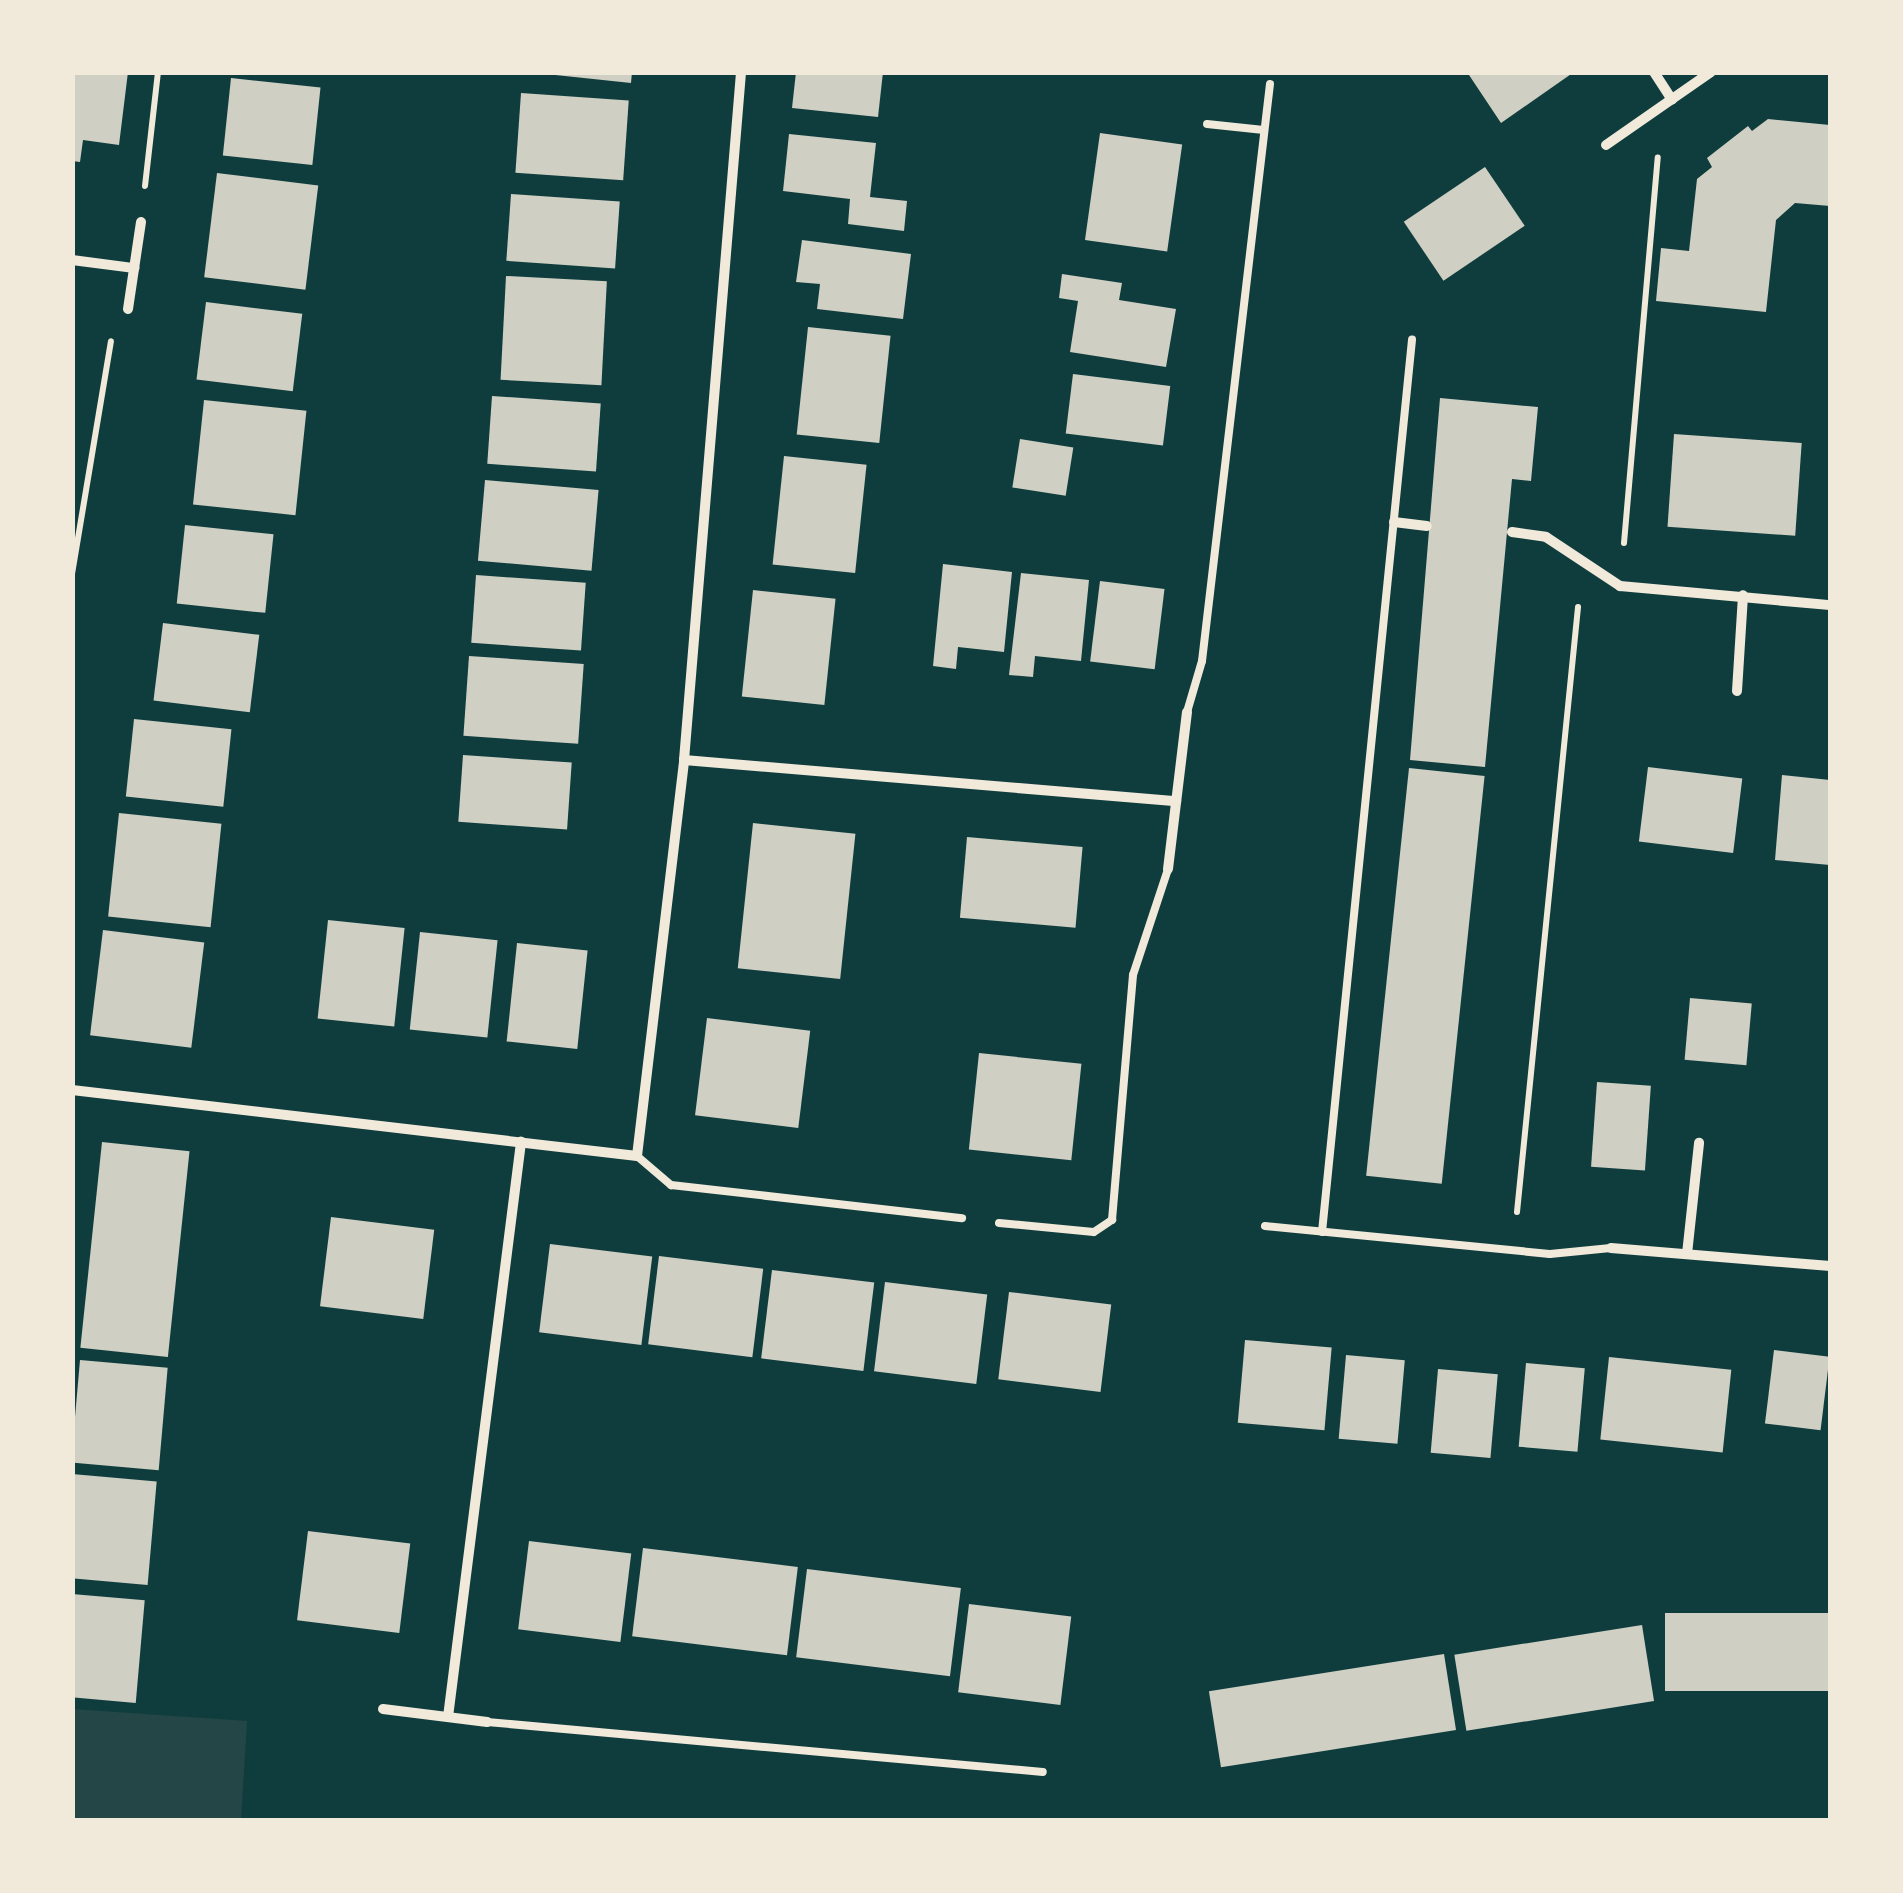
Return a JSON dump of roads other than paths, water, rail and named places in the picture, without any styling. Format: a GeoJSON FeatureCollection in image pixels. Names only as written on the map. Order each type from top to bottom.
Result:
{"type":"FeatureCollection","features":[{"type":"Feature","properties":{"kind":"street"},"geometry":{"type":"LineString","coordinates":[[72,1090],[636,1156],[684,760],[742,72]]}},
{"type":"Feature","properties":{"kind":"street"},"geometry":{"type":"LineString","coordinates":[[1654,72],[1667,103]]}},
{"type":"Feature","properties":{"kind":"street"},"geometry":{"type":"LineString","coordinates":[[1606,145],[1711,72]]}},
{"type":"Feature","properties":{"kind":"street"},"geometry":{"type":"LineString","coordinates":[[128,309],[141,222]]}},
{"type":"Feature","properties":{"kind":"street"},"geometry":{"type":"LineString","coordinates":[[72,260],[134,268]]}},
{"type":"Feature","properties":{"kind":"street"},"geometry":{"type":"LineString","coordinates":[[1394,522],[1427,526]]}},
{"type":"Feature","properties":{"kind":"street"},"geometry":{"type":"LineString","coordinates":[[1512,532],[1546,537],[1620,586],[1830,604]]}},
{"type":"Feature","properties":{"kind":"street"},"geometry":{"type":"LineString","coordinates":[[1737,691],[1743,595]]}},
{"type":"Feature","properties":{"kind":"street"},"geometry":{"type":"LineString","coordinates":[[1168,869],[1188,712]]}},
{"type":"Feature","properties":{"kind":"street"},"geometry":{"type":"LineString","coordinates":[[684,760],[1176,801]]}},
{"type":"Feature","properties":{"kind":"street"},"geometry":{"type":"LineString","coordinates":[[448,1717],[521,1142]]}},
{"type":"Feature","properties":{"kind":"street"},"geometry":{"type":"LineString","coordinates":[[1687,1254],[1699,1143]]}},
{"type":"Feature","properties":{"kind":"street"},"geometry":{"type":"LineString","coordinates":[[1611,1248],[1830,1266]]}},
{"type":"Feature","properties":{"kind":"street"},"geometry":{"type":"LineString","coordinates":[[383,1709],[487,1722]]}},
{"type":"Feature","properties":{"kind":"lane"},"geometry":{"type":"LineString","coordinates":[[1188,712],[1202,661],[1270,84]]}},
{"type":"Feature","properties":{"kind":"lane"},"geometry":{"type":"LineString","coordinates":[[1207,124],[1264,130]]}},
{"type":"Feature","properties":{"kind":"lane"},"geometry":{"type":"LineString","coordinates":[[1322,1232],[1412,340]]}},
{"type":"Feature","properties":{"kind":"lane"},"geometry":{"type":"LineString","coordinates":[[999,1223],[1094,1232],[1112,1220],[1133,975],[1168,869]]}},
{"type":"Feature","properties":{"kind":"lane"},"geometry":{"type":"LineString","coordinates":[[636,1156],[671,1185],[962,1218]]}},
{"type":"Feature","properties":{"kind":"lane"},"geometry":{"type":"LineString","coordinates":[[1264,1226],[1514,1251],[1611,1248]]}},
{"type":"Feature","properties":{"kind":"lane"},"geometry":{"type":"LineString","coordinates":[[487,1722],[1043,1772]]}}]}
